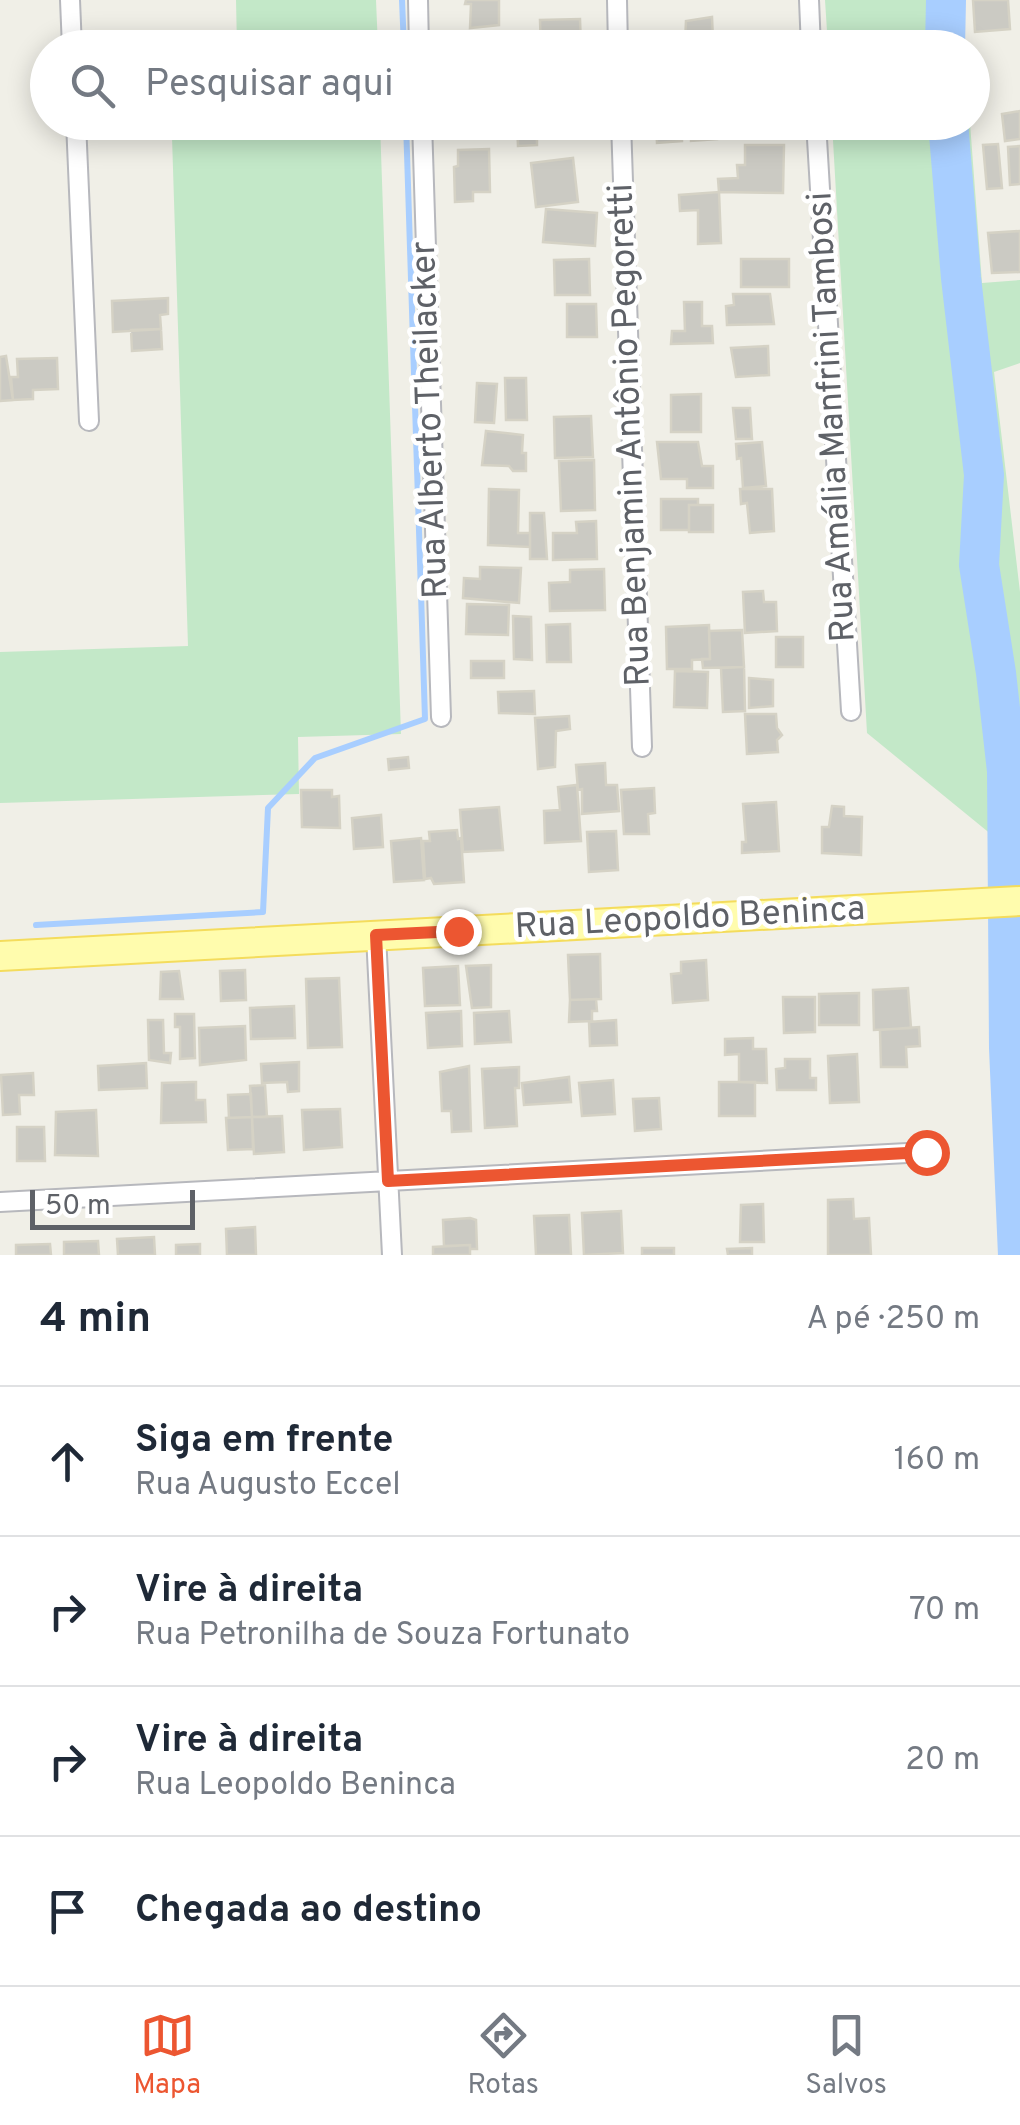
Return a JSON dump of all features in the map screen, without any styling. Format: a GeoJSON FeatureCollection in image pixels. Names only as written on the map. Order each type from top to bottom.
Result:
{"type":"FeatureCollection","features":[{"type":"Feature","properties":{"kind":"main road","name":"Rua Leopoldo Beninca"},"geometry":{"type":"LineString","coordinates":[[0,956],[1020,901]]}},
{"type":"Feature","properties":{"kind":"street"},"geometry":{"type":"LineString","coordinates":[[70,0],[71,30]]}},
{"type":"Feature","properties":{"kind":"street"},"geometry":{"type":"LineString","coordinates":[[418,0],[419,30]]}},
{"type":"Feature","properties":{"kind":"street"},"geometry":{"type":"LineString","coordinates":[[617,0],[618,30]]}},
{"type":"Feature","properties":{"kind":"street"},"geometry":{"type":"LineString","coordinates":[[809,0],[811,30]]}},
{"type":"Feature","properties":{"kind":"street"},"geometry":{"type":"LineString","coordinates":[[77,140],[89,421]]}},
{"type":"Feature","properties":{"kind":"street","name":"Rua Alberto Theilacker"},"geometry":{"type":"LineString","coordinates":[[423,140],[440,717]]}},
{"type":"Feature","properties":{"kind":"street","name":"Rua Benjamin Antônio Pegoretti"},"geometry":{"type":"LineString","coordinates":[[622,140],[642,746]]}},
{"type":"Feature","properties":{"kind":"street","name":"Rua Amália Manfrini Tambosi"},"geometry":{"type":"LineString","coordinates":[[817,140],[851,711]]}},
{"type":"Feature","properties":{"kind":"street"},"geometry":{"type":"LineString","coordinates":[[376,935],[392,1255]]}},
{"type":"Feature","properties":{"kind":"street"},"geometry":{"type":"LineString","coordinates":[[0,1202],[926,1152]]}},
{"type":"Feature","properties":{"kind":"green space"},"geometry":{"type":"Polygon","coordinates":[[[236,0],[376,0],[377,30],[237,30],[236,0]]]}},
{"type":"Feature","properties":{"kind":"green space"},"geometry":{"type":"Polygon","coordinates":[[[825,0],[960,0],[963,30],[827,30],[825,0]]]}},
{"type":"Feature","properties":{"kind":"green space"},"geometry":{"type":"Polygon","coordinates":[[[172,140],[381,140],[401,734],[298,737],[299,794],[0,803],[0,652],[188,646],[172,140]]]}},
{"type":"Feature","properties":{"kind":"green space"},"geometry":{"type":"Polygon","coordinates":[[[833,140],[971,140],[982,283],[1020,280],[1020,363],[994,372],[1020,592],[1020,858],[867,733],[833,140]]]}},
{"type":"Feature","properties":{"kind":"building"},"geometry":{"type":"Polygon","coordinates":[[[466,0],[499,0],[499,25],[470,28],[471,4],[465,4],[466,0]]]}},
{"type":"Feature","properties":{"kind":"building"},"geometry":{"type":"Polygon","coordinates":[[[973,0],[1008,0],[1010,29],[975,30],[973,0]]]}},
{"type":"Feature","properties":{"kind":"building"},"geometry":{"type":"Polygon","coordinates":[[[712,17],[713,30],[686,30],[686,21],[712,17]]]}},
{"type":"Feature","properties":{"kind":"building"},"geometry":{"type":"Polygon","coordinates":[[[580,19],[580,30],[540,30],[540,20],[580,19]]]}},
{"type":"Feature","properties":{"kind":"building"},"geometry":{"type":"Polygon","coordinates":[[[1020,111],[1020,139],[1005,141],[1002,114],[1020,111]]]}},
{"type":"Feature","properties":{"kind":"building"},"geometry":{"type":"Polygon","coordinates":[[[518,140],[537,140],[537,145],[518,146],[518,140]]]}},
{"type":"Feature","properties":{"kind":"building"},"geometry":{"type":"Polygon","coordinates":[[[998,144],[1002,188],[987,189],[983,145],[998,144]]]}},
{"type":"Feature","properties":{"kind":"building"},"geometry":{"type":"Polygon","coordinates":[[[745,145],[784,145],[783,193],[719,192],[718,179],[738,178],[737,165],[745,165],[745,145]]]}},
{"type":"Feature","properties":{"kind":"building"},"geometry":{"type":"Polygon","coordinates":[[[1020,146],[1020,184],[1010,185],[1008,147],[1020,146]]]}},
{"type":"Feature","properties":{"kind":"building"},"geometry":{"type":"Polygon","coordinates":[[[489,149],[490,192],[473,192],[473,201],[455,202],[454,167],[458,166],[458,150],[489,149]]]}},
{"type":"Feature","properties":{"kind":"building"},"geometry":{"type":"Polygon","coordinates":[[[573,158],[578,202],[536,207],[531,163],[573,158]]]}},
{"type":"Feature","properties":{"kind":"building"},"geometry":{"type":"Polygon","coordinates":[[[719,192],[721,243],[698,244],[698,210],[680,211],[679,195],[719,192]]]}},
{"type":"Feature","properties":{"kind":"building"},"geometry":{"type":"Polygon","coordinates":[[[546,209],[597,213],[595,246],[543,242],[546,209]]]}},
{"type":"Feature","properties":{"kind":"building"},"geometry":{"type":"Polygon","coordinates":[[[1020,231],[1020,272],[992,273],[988,233],[1020,231]]]}},
{"type":"Feature","properties":{"kind":"building"},"geometry":{"type":"Polygon","coordinates":[[[589,259],[590,295],[555,295],[554,260],[589,259]]]}},
{"type":"Feature","properties":{"kind":"building"},"geometry":{"type":"Polygon","coordinates":[[[741,259],[789,259],[789,287],[741,287],[741,259]]]}},
{"type":"Feature","properties":{"kind":"building"},"geometry":{"type":"Polygon","coordinates":[[[733,294],[770,294],[774,324],[727,325],[726,306],[734,305],[733,294]]]}},
{"type":"Feature","properties":{"kind":"building"},"geometry":{"type":"Polygon","coordinates":[[[168,298],[168,314],[160,315],[161,329],[113,332],[112,301],[168,298]]]}},
{"type":"Feature","properties":{"kind":"building"},"geometry":{"type":"Polygon","coordinates":[[[684,302],[702,302],[702,326],[712,326],[713,343],[671,344],[672,331],[685,331],[684,302]]]}},
{"type":"Feature","properties":{"kind":"building"},"geometry":{"type":"Polygon","coordinates":[[[567,304],[596,304],[597,337],[567,337],[567,304]]]}},
{"type":"Feature","properties":{"kind":"building"},"geometry":{"type":"Polygon","coordinates":[[[161,329],[162,349],[132,351],[131,330],[161,329]]]}},
{"type":"Feature","properties":{"kind":"building"},"geometry":{"type":"Polygon","coordinates":[[[768,346],[769,375],[736,377],[731,348],[768,346]]]}},
{"type":"Feature","properties":{"kind":"building"},"geometry":{"type":"Polygon","coordinates":[[[6,356],[13,400],[0,401],[0,357],[6,356]]]}},
{"type":"Feature","properties":{"kind":"building"},"geometry":{"type":"Polygon","coordinates":[[[57,358],[58,389],[33,390],[33,399],[13,400],[11,377],[18,377],[17,359],[57,358]]]}},
{"type":"Feature","properties":{"kind":"building"},"geometry":{"type":"Polygon","coordinates":[[[505,378],[526,378],[527,420],[506,420],[505,378]]]}},
{"type":"Feature","properties":{"kind":"building"},"geometry":{"type":"Polygon","coordinates":[[[477,383],[497,384],[494,423],[475,422],[477,383]]]}},
{"type":"Feature","properties":{"kind":"building"},"geometry":{"type":"Polygon","coordinates":[[[701,394],[701,432],[671,432],[671,395],[701,394]]]}},
{"type":"Feature","properties":{"kind":"building"},"geometry":{"type":"Polygon","coordinates":[[[733,408],[750,408],[752,439],[736,439],[733,408]]]}},
{"type":"Feature","properties":{"kind":"building"},"geometry":{"type":"Polygon","coordinates":[[[591,416],[593,457],[555,458],[554,417],[591,416]]]}},
{"type":"Feature","properties":{"kind":"building"},"geometry":{"type":"Polygon","coordinates":[[[486,431],[523,435],[526,471],[482,465],[486,431]]]}},
{"type":"Feature","properties":{"kind":"building"},"geometry":{"type":"Polygon","coordinates":[[[657,442],[698,442],[702,466],[713,466],[713,488],[687,488],[687,479],[661,479],[657,442]]]}},
{"type":"Feature","properties":{"kind":"building"},"geometry":{"type":"Polygon","coordinates":[[[762,442],[766,486],[743,488],[736,444],[762,442]]]}},
{"type":"Feature","properties":{"kind":"building"},"geometry":{"type":"Polygon","coordinates":[[[594,460],[595,510],[561,511],[559,461],[594,460]]]}},
{"type":"Feature","properties":{"kind":"building"},"geometry":{"type":"Polygon","coordinates":[[[489,489],[519,490],[518,533],[530,533],[530,547],[488,545],[489,489]]]}},
{"type":"Feature","properties":{"kind":"building"},"geometry":{"type":"Polygon","coordinates":[[[740,489],[772,489],[774,531],[750,533],[747,503],[741,504],[740,489]]]}},
{"type":"Feature","properties":{"kind":"building"},"geometry":{"type":"Polygon","coordinates":[[[661,499],[698,499],[698,505],[689,505],[689,530],[661,530],[661,499]]]}},
{"type":"Feature","properties":{"kind":"building"},"geometry":{"type":"Polygon","coordinates":[[[689,505],[713,505],[713,532],[689,532],[689,505]]]}},
{"type":"Feature","properties":{"kind":"building"},"geometry":{"type":"Polygon","coordinates":[[[530,513],[544,513],[547,559],[530,559],[530,513]]]}},
{"type":"Feature","properties":{"kind":"building"},"geometry":{"type":"Polygon","coordinates":[[[596,521],[597,559],[553,560],[553,533],[577,533],[576,522],[596,521]]]}},
{"type":"Feature","properties":{"kind":"building"},"geometry":{"type":"Polygon","coordinates":[[[480,567],[521,568],[519,603],[463,598],[464,578],[480,579],[480,567]]]}},
{"type":"Feature","properties":{"kind":"building"},"geometry":{"type":"Polygon","coordinates":[[[604,569],[605,610],[550,611],[549,583],[570,582],[570,570],[604,569]]]}},
{"type":"Feature","properties":{"kind":"building"},"geometry":{"type":"Polygon","coordinates":[[[763,591],[764,602],[776,602],[777,631],[745,633],[743,592],[763,591]]]}},
{"type":"Feature","properties":{"kind":"building"},"geometry":{"type":"Polygon","coordinates":[[[467,604],[509,605],[508,635],[466,634],[467,604]]]}},
{"type":"Feature","properties":{"kind":"building"},"geometry":{"type":"Polygon","coordinates":[[[513,616],[531,617],[532,660],[514,659],[513,616]]]}},
{"type":"Feature","properties":{"kind":"building"},"geometry":{"type":"Polygon","coordinates":[[[570,624],[571,662],[547,662],[546,625],[570,624]]]}},
{"type":"Feature","properties":{"kind":"building"},"geometry":{"type":"Polygon","coordinates":[[[709,625],[710,659],[692,660],[692,669],[667,669],[666,627],[709,625]]]}},
{"type":"Feature","properties":{"kind":"building"},"geometry":{"type":"Polygon","coordinates":[[[742,630],[744,667],[703,668],[702,659],[710,659],[709,631],[742,630]]]}},
{"type":"Feature","properties":{"kind":"building"},"geometry":{"type":"Polygon","coordinates":[[[776,637],[803,637],[803,667],[776,667],[776,637]]]}},
{"type":"Feature","properties":{"kind":"building"},"geometry":{"type":"Polygon","coordinates":[[[471,661],[504,661],[504,678],[471,678],[471,661]]]}},
{"type":"Feature","properties":{"kind":"building"},"geometry":{"type":"Polygon","coordinates":[[[744,667],[745,711],[723,712],[721,668],[744,667]]]}},
{"type":"Feature","properties":{"kind":"building"},"geometry":{"type":"Polygon","coordinates":[[[675,671],[708,672],[707,708],[674,707],[675,671]]]}},
{"type":"Feature","properties":{"kind":"building"},"geometry":{"type":"Polygon","coordinates":[[[749,678],[773,680],[773,706],[749,708],[749,678]]]}},
{"type":"Feature","properties":{"kind":"building"},"geometry":{"type":"Polygon","coordinates":[[[534,691],[535,714],[499,713],[498,692],[534,691]]]}},
{"type":"Feature","properties":{"kind":"building"},"geometry":{"type":"Polygon","coordinates":[[[745,714],[776,714],[782,735],[777,740],[778,752],[747,754],[745,714]]]}},
{"type":"Feature","properties":{"kind":"building"},"geometry":{"type":"Polygon","coordinates":[[[569,716],[570,729],[556,731],[555,767],[538,769],[535,718],[569,716]]]}},
{"type":"Feature","properties":{"kind":"building"},"geometry":{"type":"Polygon","coordinates":[[[408,757],[409,768],[389,770],[388,759],[408,757]]]}},
{"type":"Feature","properties":{"kind":"building"},"geometry":{"type":"Polygon","coordinates":[[[605,763],[606,785],[617,785],[619,811],[582,814],[582,789],[578,790],[576,765],[605,763]]]}},
{"type":"Feature","properties":{"kind":"building"},"geometry":{"type":"Polygon","coordinates":[[[577,785],[581,841],[545,843],[544,811],[560,810],[558,787],[577,785]]]}},
{"type":"Feature","properties":{"kind":"building"},"geometry":{"type":"Polygon","coordinates":[[[654,788],[655,813],[648,814],[649,834],[624,834],[621,790],[654,788]]]}},
{"type":"Feature","properties":{"kind":"building"},"geometry":{"type":"Polygon","coordinates":[[[301,790],[332,790],[332,797],[339,796],[340,828],[302,827],[301,790]]]}},
{"type":"Feature","properties":{"kind":"building"},"geometry":{"type":"Polygon","coordinates":[[[776,802],[779,851],[742,853],[742,842],[746,842],[743,804],[776,802]]]}},
{"type":"Feature","properties":{"kind":"building"},"geometry":{"type":"Polygon","coordinates":[[[832,806],[844,807],[844,816],[862,817],[861,855],[822,853],[822,827],[829,827],[832,806]]]}},
{"type":"Feature","properties":{"kind":"building"},"geometry":{"type":"Polygon","coordinates":[[[499,807],[503,850],[463,852],[460,810],[499,807]]]}},
{"type":"Feature","properties":{"kind":"building"},"geometry":{"type":"Polygon","coordinates":[[[381,815],[383,847],[354,849],[352,818],[381,815]]]}},
{"type":"Feature","properties":{"kind":"building"},"geometry":{"type":"Polygon","coordinates":[[[457,830],[464,882],[434,884],[431,878],[425,879],[423,841],[430,841],[429,832],[457,830]]]}},
{"type":"Feature","properties":{"kind":"building"},"geometry":{"type":"Polygon","coordinates":[[[616,831],[618,870],[589,872],[587,832],[616,831]]]}},
{"type":"Feature","properties":{"kind":"building"},"geometry":{"type":"Polygon","coordinates":[[[421,838],[424,880],[394,882],[391,841],[421,838]]]}},
{"type":"Feature","properties":{"kind":"building"},"geometry":{"type":"Polygon","coordinates":[[[600,954],[601,999],[570,1000],[568,955],[600,954]]]}},
{"type":"Feature","properties":{"kind":"building"},"geometry":{"type":"Polygon","coordinates":[[[706,960],[708,1000],[673,1003],[671,974],[681,973],[681,962],[706,960]]]}},
{"type":"Feature","properties":{"kind":"building"},"geometry":{"type":"Polygon","coordinates":[[[491,965],[491,1007],[472,1008],[466,966],[491,965]]]}},
{"type":"Feature","properties":{"kind":"building"},"geometry":{"type":"Polygon","coordinates":[[[458,966],[460,1005],[425,1006],[423,968],[458,966]]]}},
{"type":"Feature","properties":{"kind":"building"},"geometry":{"type":"Polygon","coordinates":[[[245,970],[246,1000],[221,1001],[220,971],[245,970]]]}},
{"type":"Feature","properties":{"kind":"building"},"geometry":{"type":"Polygon","coordinates":[[[179,971],[183,999],[160,999],[161,972],[179,971]]]}},
{"type":"Feature","properties":{"kind":"building"},"geometry":{"type":"Polygon","coordinates":[[[339,978],[342,1047],[308,1048],[306,979],[339,978]]]}},
{"type":"Feature","properties":{"kind":"building"},"geometry":{"type":"Polygon","coordinates":[[[908,988],[911,1028],[874,1030],[873,990],[908,988]]]}},
{"type":"Feature","properties":{"kind":"building"},"geometry":{"type":"Polygon","coordinates":[[[859,993],[859,1025],[819,1025],[819,994],[859,993]]]}},
{"type":"Feature","properties":{"kind":"building"},"geometry":{"type":"Polygon","coordinates":[[[783,997],[815,997],[815,1032],[784,1033],[783,997]]]}},
{"type":"Feature","properties":{"kind":"building"},"geometry":{"type":"Polygon","coordinates":[[[596,999],[597,1011],[592,1011],[592,1021],[569,1022],[570,1000],[596,999]]]}},
{"type":"Feature","properties":{"kind":"building"},"geometry":{"type":"Polygon","coordinates":[[[294,1006],[295,1038],[251,1039],[250,1008],[294,1006]]]}},
{"type":"Feature","properties":{"kind":"building"},"geometry":{"type":"Polygon","coordinates":[[[461,1011],[462,1046],[428,1048],[426,1013],[461,1011]]]}},
{"type":"Feature","properties":{"kind":"building"},"geometry":{"type":"Polygon","coordinates":[[[509,1011],[511,1042],[475,1044],[474,1013],[509,1011]]]}},
{"type":"Feature","properties":{"kind":"building"},"geometry":{"type":"Polygon","coordinates":[[[175,1014],[194,1014],[195,1058],[180,1059],[180,1027],[175,1027],[175,1014]]]}},
{"type":"Feature","properties":{"kind":"building"},"geometry":{"type":"Polygon","coordinates":[[[148,1020],[163,1020],[164,1053],[171,1053],[170,1063],[149,1060],[148,1020]]]}},
{"type":"Feature","properties":{"kind":"building"},"geometry":{"type":"Polygon","coordinates":[[[616,1020],[617,1045],[590,1046],[589,1022],[616,1020]]]}},
{"type":"Feature","properties":{"kind":"building"},"geometry":{"type":"Polygon","coordinates":[[[245,1026],[246,1060],[200,1065],[199,1028],[245,1026]]]}},
{"type":"Feature","properties":{"kind":"building"},"geometry":{"type":"Polygon","coordinates":[[[919,1027],[920,1046],[906,1047],[907,1067],[881,1067],[880,1030],[919,1027]]]}},
{"type":"Feature","properties":{"kind":"building"},"geometry":{"type":"Polygon","coordinates":[[[753,1038],[753,1049],[766,1049],[767,1083],[739,1082],[739,1054],[725,1055],[725,1039],[753,1038]]]}},
{"type":"Feature","properties":{"kind":"building"},"geometry":{"type":"Polygon","coordinates":[[[857,1054],[859,1102],[830,1103],[828,1056],[857,1054]]]}},
{"type":"Feature","properties":{"kind":"building"},"geometry":{"type":"Polygon","coordinates":[[[785,1059],[810,1059],[810,1078],[816,1078],[816,1090],[777,1090],[776,1069],[785,1068],[785,1059]]]}},
{"type":"Feature","properties":{"kind":"building"},"geometry":{"type":"Polygon","coordinates":[[[299,1062],[299,1091],[288,1092],[287,1082],[262,1083],[261,1064],[299,1062]]]}},
{"type":"Feature","properties":{"kind":"building"},"geometry":{"type":"Polygon","coordinates":[[[146,1063],[147,1088],[99,1090],[98,1066],[146,1063]]]}},
{"type":"Feature","properties":{"kind":"building"},"geometry":{"type":"Polygon","coordinates":[[[469,1066],[471,1131],[452,1132],[451,1111],[442,1111],[440,1072],[469,1066]]]}},
{"type":"Feature","properties":{"kind":"building"},"geometry":{"type":"Polygon","coordinates":[[[519,1067],[519,1088],[515,1088],[517,1126],[485,1128],[482,1069],[519,1067]]]}},
{"type":"Feature","properties":{"kind":"building"},"geometry":{"type":"Polygon","coordinates":[[[33,1073],[34,1095],[19,1095],[20,1114],[3,1115],[1,1075],[33,1073]]]}},
{"type":"Feature","properties":{"kind":"building"},"geometry":{"type":"Polygon","coordinates":[[[569,1077],[571,1102],[524,1105],[522,1083],[569,1077]]]}},
{"type":"Feature","properties":{"kind":"building"},"geometry":{"type":"Polygon","coordinates":[[[613,1080],[615,1114],[582,1116],[579,1083],[613,1080]]]}},
{"type":"Feature","properties":{"kind":"building"},"geometry":{"type":"Polygon","coordinates":[[[196,1082],[196,1100],[205,1100],[206,1122],[161,1123],[162,1083],[196,1082]]]}},
{"type":"Feature","properties":{"kind":"building"},"geometry":{"type":"Polygon","coordinates":[[[719,1082],[755,1082],[755,1116],[719,1116],[719,1082]]]}},
{"type":"Feature","properties":{"kind":"building"},"geometry":{"type":"Polygon","coordinates":[[[265,1085],[267,1117],[252,1117],[250,1086],[265,1085]]]}},
{"type":"Feature","properties":{"kind":"building"},"geometry":{"type":"Polygon","coordinates":[[[251,1094],[252,1117],[229,1118],[228,1095],[251,1094]]]}},
{"type":"Feature","properties":{"kind":"building"},"geometry":{"type":"Polygon","coordinates":[[[659,1098],[661,1129],[635,1131],[633,1099],[659,1098]]]}},
{"type":"Feature","properties":{"kind":"building"},"geometry":{"type":"Polygon","coordinates":[[[340,1109],[342,1147],[304,1150],[302,1110],[340,1109]]]}},
{"type":"Feature","properties":{"kind":"building"},"geometry":{"type":"Polygon","coordinates":[[[96,1110],[98,1156],[55,1155],[56,1112],[96,1110]]]}},
{"type":"Feature","properties":{"kind":"building"},"geometry":{"type":"Polygon","coordinates":[[[282,1116],[284,1152],[254,1154],[252,1117],[282,1116]]]}},
{"type":"Feature","properties":{"kind":"building"},"geometry":{"type":"Polygon","coordinates":[[[252,1117],[253,1149],[228,1150],[226,1118],[252,1117]]]}},
{"type":"Feature","properties":{"kind":"building"},"geometry":{"type":"Polygon","coordinates":[[[17,1127],[44,1127],[45,1161],[17,1161],[17,1127]]]}},
{"type":"Feature","properties":{"kind":"building"},"geometry":{"type":"Polygon","coordinates":[[[853,1199],[854,1219],[869,1218],[871,1255],[828,1255],[828,1200],[853,1199]]]}},
{"type":"Feature","properties":{"kind":"building"},"geometry":{"type":"Polygon","coordinates":[[[763,1204],[764,1242],[740,1242],[741,1205],[763,1204]]]}},
{"type":"Feature","properties":{"kind":"building"},"geometry":{"type":"Polygon","coordinates":[[[621,1211],[623,1253],[584,1255],[582,1213],[621,1211]]]}},
{"type":"Feature","properties":{"kind":"building"},"geometry":{"type":"Polygon","coordinates":[[[569,1215],[571,1255],[536,1255],[534,1216],[569,1215]]]}},
{"type":"Feature","properties":{"kind":"building"},"geometry":{"type":"Polygon","coordinates":[[[443,1220],[476,1220],[477,1249],[470,1249],[470,1245],[444,1246],[443,1220]]]}},
{"type":"Feature","properties":{"kind":"building"},"geometry":{"type":"Polygon","coordinates":[[[255,1227],[256,1255],[227,1255],[226,1229],[255,1227]]]}},
{"type":"Feature","properties":{"kind":"building"},"geometry":{"type":"Polygon","coordinates":[[[154,1237],[155,1255],[118,1255],[117,1239],[154,1237]]]}},
{"type":"Feature","properties":{"kind":"building"},"geometry":{"type":"Polygon","coordinates":[[[98,1241],[99,1255],[64,1255],[64,1242],[98,1241]]]}},
{"type":"Feature","properties":{"kind":"building"},"geometry":{"type":"Polygon","coordinates":[[[50,1244],[51,1255],[16,1255],[16,1245],[50,1244]]]}},
{"type":"Feature","properties":{"kind":"building"},"geometry":{"type":"Polygon","coordinates":[[[200,1244],[200,1255],[176,1255],[176,1245],[200,1244]]]}},
{"type":"Feature","properties":{"kind":"building"},"geometry":{"type":"Polygon","coordinates":[[[470,1245],[470,1255],[433,1255],[433,1247],[470,1245]]]}},
{"type":"Feature","properties":{"kind":"building"},"geometry":{"type":"Polygon","coordinates":[[[642,1248],[674,1248],[674,1255],[642,1255],[642,1248]]]}},
{"type":"Feature","properties":{"kind":"building"},"geometry":{"type":"Polygon","coordinates":[[[752,1248],[752,1255],[728,1255],[727,1249],[752,1248]]]}},
{"type":"Feature","properties":{"kind":"waterway"},"geometry":{"type":"LineString","coordinates":[[402,0],[403,30]]}},
{"type":"Feature","properties":{"kind":"waterway"},"geometry":{"type":"LineString","coordinates":[[945,30],[946,0]]}},
{"type":"Feature","properties":{"kind":"waterway"},"geometry":{"type":"LineString","coordinates":[[36,925],[263,912],[268,808],[315,758],[425,719],[407,140]]}},
{"type":"Feature","properties":{"kind":"waterway"},"geometry":{"type":"LineString","coordinates":[[950,140],[984,475],[979,565],[1007,771],[1009,1048],[1018,1255]]}},
{"type":"Feature","properties":{"kind":"route"},"geometry":{"type":"LineString","coordinates":[[458,931],[376,935],[388,1181],[926,1152]]}}]}
